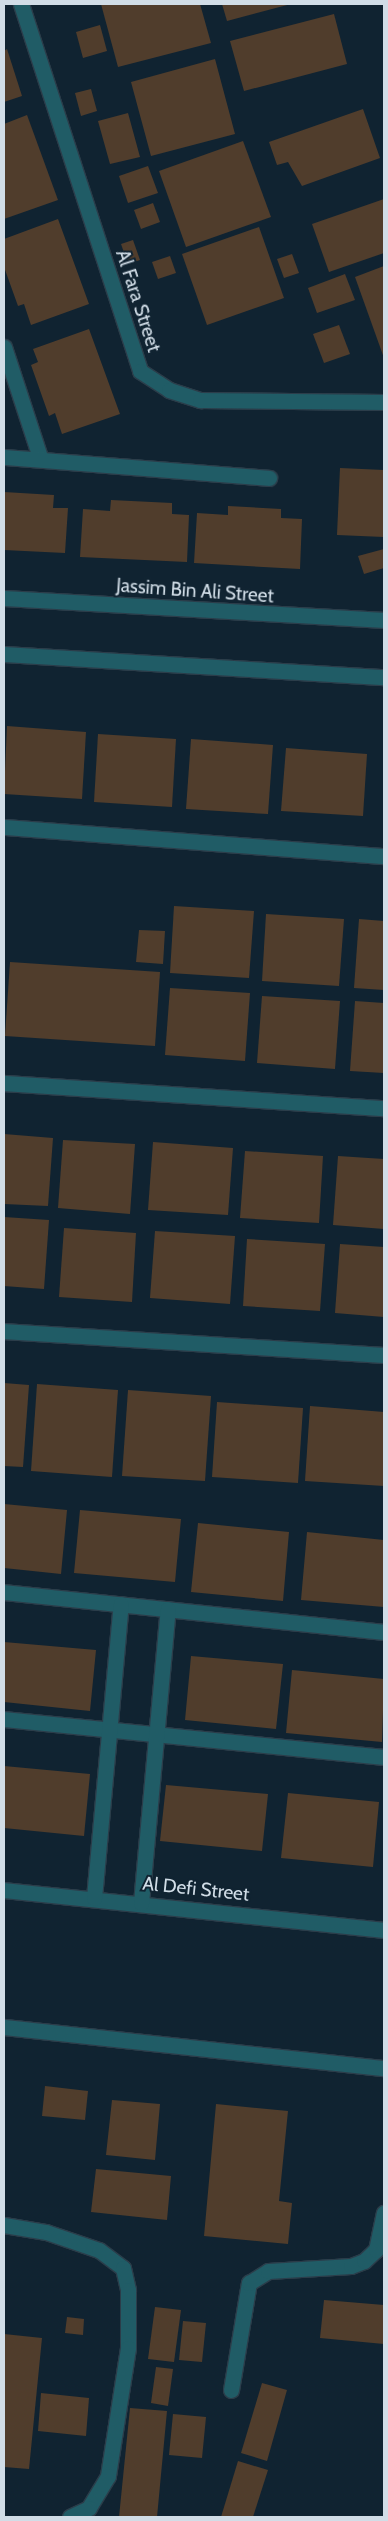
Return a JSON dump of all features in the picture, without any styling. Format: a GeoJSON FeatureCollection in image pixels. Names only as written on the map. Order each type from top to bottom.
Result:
{"type":"FeatureCollection","features":[{"type":"Feature","properties":{"kind":"street","name":"Al Fara Street"},"geometry":{"type":"LineString","coordinates":[[20,4],[140,371],[169,390],[200,400],[384,402]]}},
{"type":"Feature","properties":{"kind":"street"},"geometry":{"type":"LineString","coordinates":[[4,347],[40,457]]}},
{"type":"Feature","properties":{"kind":"street"},"geometry":{"type":"LineString","coordinates":[[4,457],[40,457],[269,478]]}},
{"type":"Feature","properties":{"kind":"street","name":"Jassim Bin Ali Street"},"geometry":{"type":"LineString","coordinates":[[4,598],[384,620]]}},
{"type":"Feature","properties":{"kind":"street"},"geometry":{"type":"LineString","coordinates":[[4,654],[384,677]]}},
{"type":"Feature","properties":{"kind":"street"},"geometry":{"type":"LineString","coordinates":[[4,827],[384,856]]}},
{"type":"Feature","properties":{"kind":"street"},"geometry":{"type":"LineString","coordinates":[[4,1083],[384,1108]]}},
{"type":"Feature","properties":{"kind":"street"},"geometry":{"type":"LineString","coordinates":[[4,1331],[384,1355]]}},
{"type":"Feature","properties":{"kind":"street"},"geometry":{"type":"LineString","coordinates":[[4,1592],[384,1632]]}},
{"type":"Feature","properties":{"kind":"street"},"geometry":{"type":"LineString","coordinates":[[94,1898],[121,1604]]}},
{"type":"Feature","properties":{"kind":"street"},"geometry":{"type":"LineString","coordinates":[[141,1903],[168,1609]]}},
{"type":"Feature","properties":{"kind":"street"},"geometry":{"type":"LineString","coordinates":[[4,1719],[384,1757]]}},
{"type":"Feature","properties":{"kind":"street","name":"Al Defi Street"},"geometry":{"type":"LineString","coordinates":[[4,1890],[384,1930]]}},
{"type":"Feature","properties":{"kind":"street"},"geometry":{"type":"LineString","coordinates":[[4,2027],[384,2068]]}},
{"type":"Feature","properties":{"kind":"street"},"geometry":{"type":"LineString","coordinates":[[231,2390],[249,2283],[268,2271],[351,2266],[364,2261],[376,2250],[384,2212]]}},
{"type":"Feature","properties":{"kind":"street"},"geometry":{"type":"LineString","coordinates":[[4,2225],[46,2232],[99,2250],[123,2268],[128,2290],[128,2348],[108,2476],[89,2508],[70,2517]]}},
{"type":"Feature","properties":{"kind":"building"},"geometry":{"type":"Polygon","coordinates":[[[101,4],[200,4],[211,43],[118,67],[101,4]]]}},
{"type":"Feature","properties":{"kind":"building"},"geometry":{"type":"Polygon","coordinates":[[[222,4],[291,4],[227,21],[222,4]]]}},
{"type":"Feature","properties":{"kind":"building"},"geometry":{"type":"Polygon","coordinates":[[[334,14],[347,64],[244,91],[230,41],[334,14]]]}},
{"type":"Feature","properties":{"kind":"building"},"geometry":{"type":"Polygon","coordinates":[[[100,25],[107,51],[83,58],[76,32],[100,25]]]}},
{"type":"Feature","properties":{"kind":"building"},"geometry":{"type":"Polygon","coordinates":[[[7,49],[22,96],[4,102],[4,51],[7,49]]]}},
{"type":"Feature","properties":{"kind":"building"},"geometry":{"type":"Polygon","coordinates":[[[215,59],[235,134],[151,156],[131,82],[215,59]]]}},
{"type":"Feature","properties":{"kind":"building"},"geometry":{"type":"Polygon","coordinates":[[[91,89],[97,111],[81,116],[75,93],[91,89]]]}},
{"type":"Feature","properties":{"kind":"building"},"geometry":{"type":"Polygon","coordinates":[[[363,109],[380,158],[302,186],[288,162],[277,165],[269,142],[363,109]]]}},
{"type":"Feature","properties":{"kind":"building"},"geometry":{"type":"Polygon","coordinates":[[[128,113],[140,157],[110,164],[98,121],[128,113]]]}},
{"type":"Feature","properties":{"kind":"building"},"geometry":{"type":"Polygon","coordinates":[[[27,115],[58,200],[4,219],[4,124],[27,115]]]}},
{"type":"Feature","properties":{"kind":"building"},"geometry":{"type":"Polygon","coordinates":[[[243,141],[271,217],[186,247],[159,171],[243,141]]]}},
{"type":"Feature","properties":{"kind":"building"},"geometry":{"type":"Polygon","coordinates":[[[148,166],[158,193],[128,203],[119,176],[148,166]]]}},
{"type":"Feature","properties":{"kind":"building"},"geometry":{"type":"Polygon","coordinates":[[[384,199],[384,253],[329,272],[312,224],[384,199]]]}},
{"type":"Feature","properties":{"kind":"building"},"geometry":{"type":"Polygon","coordinates":[[[153,203],[160,222],[141,229],[134,210],[153,203]]]}},
{"type":"Feature","properties":{"kind":"building"},"geometry":{"type":"Polygon","coordinates":[[[58,219],[89,304],[31,325],[24,304],[18,306],[4,267],[4,239],[58,219]]]}},
{"type":"Feature","properties":{"kind":"building"},"geometry":{"type":"Polygon","coordinates":[[[259,227],[284,298],[207,325],[182,254],[259,227]]]}},
{"type":"Feature","properties":{"kind":"building"},"geometry":{"type":"Polygon","coordinates":[[[133,240],[140,260],[128,264],[121,244],[133,240]]]}},
{"type":"Feature","properties":{"kind":"building"},"geometry":{"type":"Polygon","coordinates":[[[292,254],[299,273],[284,278],[277,259],[292,254]]]}},
{"type":"Feature","properties":{"kind":"building"},"geometry":{"type":"Polygon","coordinates":[[[170,256],[176,273],[158,279],[152,262],[170,256]]]}},
{"type":"Feature","properties":{"kind":"building"},"geometry":{"type":"Polygon","coordinates":[[[384,266],[384,358],[355,277],[384,266]]]}},
{"type":"Feature","properties":{"kind":"building"},"geometry":{"type":"Polygon","coordinates":[[[345,274],[355,300],[317,313],[308,288],[345,274]]]}},
{"type":"Feature","properties":{"kind":"building"},"geometry":{"type":"Polygon","coordinates":[[[339,325],[350,354],[324,363],[313,334],[339,325]]]}},
{"type":"Feature","properties":{"kind":"building"},"geometry":{"type":"Polygon","coordinates":[[[89,329],[120,414],[62,434],[55,413],[49,416],[31,365],[38,362],[33,349],[89,329]]]}},
{"type":"Feature","properties":{"kind":"building"},"geometry":{"type":"Polygon","coordinates":[[[340,468],[384,470],[384,537],[337,535],[340,468]]]}},
{"type":"Feature","properties":{"kind":"building"},"geometry":{"type":"Polygon","coordinates":[[[4,492],[54,495],[53,508],[68,508],[65,553],[4,550],[4,492]]]}},
{"type":"Feature","properties":{"kind":"building"},"geometry":{"type":"Polygon","coordinates":[[[111,500],[172,503],[172,514],[189,515],[187,562],[80,557],[83,509],[110,511],[111,500]]]}},
{"type":"Feature","properties":{"kind":"building"},"geometry":{"type":"Polygon","coordinates":[[[228,506],[281,509],[281,518],[302,519],[300,569],[194,563],[197,513],[228,515],[228,506]]]}},
{"type":"Feature","properties":{"kind":"building"},"geometry":{"type":"Polygon","coordinates":[[[384,549],[384,568],[364,574],[358,556],[384,549]]]}},
{"type":"Feature","properties":{"kind":"building"},"geometry":{"type":"Polygon","coordinates":[[[7,726],[86,732],[82,799],[4,794],[7,726]]]}},
{"type":"Feature","properties":{"kind":"building"},"geometry":{"type":"Polygon","coordinates":[[[98,734],[176,739],[172,807],[94,802],[98,734]]]}},
{"type":"Feature","properties":{"kind":"building"},"geometry":{"type":"Polygon","coordinates":[[[191,739],[273,745],[268,814],[186,809],[191,739]]]}},
{"type":"Feature","properties":{"kind":"building"},"geometry":{"type":"Polygon","coordinates":[[[286,748],[367,754],[363,816],[281,811],[286,748]]]}},
{"type":"Feature","properties":{"kind":"building"},"geometry":{"type":"Polygon","coordinates":[[[174,906],[254,911],[249,978],[170,973],[174,906]]]}},
{"type":"Feature","properties":{"kind":"building"},"geometry":{"type":"Polygon","coordinates":[[[266,914],[344,919],[339,986],[262,981],[266,914]]]}},
{"type":"Feature","properties":{"kind":"building"},"geometry":{"type":"Polygon","coordinates":[[[359,919],[384,921],[384,990],[354,988],[359,919]]]}},
{"type":"Feature","properties":{"kind":"building"},"geometry":{"type":"Polygon","coordinates":[[[139,930],[165,931],[163,964],[136,962],[139,930]]]}},
{"type":"Feature","properties":{"kind":"building"},"geometry":{"type":"Polygon","coordinates":[[[10,962],[160,972],[155,1046],[5,1036],[10,962]]]}},
{"type":"Feature","properties":{"kind":"building"},"geometry":{"type":"Polygon","coordinates":[[[170,988],[250,993],[245,1061],[165,1055],[170,988]]]}},
{"type":"Feature","properties":{"kind":"building"},"geometry":{"type":"Polygon","coordinates":[[[262,996],[340,1001],[335,1069],[257,1063],[262,996]]]}},
{"type":"Feature","properties":{"kind":"building"},"geometry":{"type":"Polygon","coordinates":[[[355,1001],[384,1003],[384,1073],[350,1071],[355,1001]]]}},
{"type":"Feature","properties":{"kind":"building"},"geometry":{"type":"Polygon","coordinates":[[[4,1134],[53,1138],[48,1206],[4,1204],[4,1134]]]}},
{"type":"Feature","properties":{"kind":"building"},"geometry":{"type":"Polygon","coordinates":[[[63,1140],[135,1144],[130,1214],[58,1208],[63,1140]]]}},
{"type":"Feature","properties":{"kind":"building"},"geometry":{"type":"Polygon","coordinates":[[[153,1142],[233,1148],[228,1215],[148,1210],[153,1142]]]}},
{"type":"Feature","properties":{"kind":"building"},"geometry":{"type":"Polygon","coordinates":[[[245,1151],[323,1156],[319,1223],[240,1218],[245,1151]]]}},
{"type":"Feature","properties":{"kind":"building"},"geometry":{"type":"Polygon","coordinates":[[[338,1156],[384,1159],[384,1229],[333,1225],[338,1156]]]}},
{"type":"Feature","properties":{"kind":"building"},"geometry":{"type":"Polygon","coordinates":[[[4,1217],[49,1220],[44,1289],[4,1286],[4,1217]]]}},
{"type":"Feature","properties":{"kind":"building"},"geometry":{"type":"Polygon","coordinates":[[[64,1228],[136,1233],[132,1302],[59,1297],[64,1228]]]}},
{"type":"Feature","properties":{"kind":"building"},"geometry":{"type":"Polygon","coordinates":[[[155,1231],[235,1236],[230,1304],[150,1298],[155,1231]]]}},
{"type":"Feature","properties":{"kind":"building"},"geometry":{"type":"Polygon","coordinates":[[[247,1239],[325,1244],[320,1311],[243,1306],[247,1239]]]}},
{"type":"Feature","properties":{"kind":"building"},"geometry":{"type":"Polygon","coordinates":[[[340,1244],[384,1247],[384,1317],[335,1313],[340,1244]]]}},
{"type":"Feature","properties":{"kind":"building"},"geometry":{"type":"Polygon","coordinates":[[[4,1383],[29,1385],[23,1467],[4,1466],[4,1383]]]}},
{"type":"Feature","properties":{"kind":"building"},"geometry":{"type":"Polygon","coordinates":[[[37,1384],[118,1390],[112,1477],[31,1471],[37,1384]]]}},
{"type":"Feature","properties":{"kind":"building"},"geometry":{"type":"Polygon","coordinates":[[[128,1390],[211,1396],[205,1481],[122,1476],[128,1390]]]}},
{"type":"Feature","properties":{"kind":"building"},"geometry":{"type":"Polygon","coordinates":[[[217,1402],[303,1408],[298,1483],[212,1477],[217,1402]]]}},
{"type":"Feature","properties":{"kind":"building"},"geometry":{"type":"Polygon","coordinates":[[[310,1406],[384,1412],[384,1486],[305,1481],[310,1406]]]}},
{"type":"Feature","properties":{"kind":"building"},"geometry":{"type":"Polygon","coordinates":[[[4,1504],[67,1510],[61,1574],[4,1568],[4,1504]]]}},
{"type":"Feature","properties":{"kind":"building"},"geometry":{"type":"Polygon","coordinates":[[[80,1510],[181,1519],[175,1582],[74,1573],[80,1510]]]}},
{"type":"Feature","properties":{"kind":"building"},"geometry":{"type":"Polygon","coordinates":[[[198,1523],[289,1532],[283,1601],[191,1592],[198,1523]]]}},
{"type":"Feature","properties":{"kind":"building"},"geometry":{"type":"Polygon","coordinates":[[[307,1532],[384,1540],[384,1607],[301,1600],[307,1532]]]}},
{"type":"Feature","properties":{"kind":"building"},"geometry":{"type":"Polygon","coordinates":[[[4,1642],[96,1650],[90,1711],[4,1702],[4,1642]]]}},
{"type":"Feature","properties":{"kind":"building"},"geometry":{"type":"Polygon","coordinates":[[[191,1656],[283,1664],[276,1729],[185,1720],[191,1656]]]}},
{"type":"Feature","properties":{"kind":"building"},"geometry":{"type":"Polygon","coordinates":[[[292,1670],[384,1679],[382,1742],[286,1733],[292,1670]]]}},
{"type":"Feature","properties":{"kind":"building"},"geometry":{"type":"Polygon","coordinates":[[[4,1766],[90,1774],[84,1836],[4,1828],[4,1766]]]}},
{"type":"Feature","properties":{"kind":"building"},"geometry":{"type":"Polygon","coordinates":[[[166,1785],[268,1794],[262,1851],[160,1841],[166,1785]]]}},
{"type":"Feature","properties":{"kind":"building"},"geometry":{"type":"Polygon","coordinates":[[[288,1793],[379,1802],[373,1867],[281,1858],[288,1793]]]}},
{"type":"Feature","properties":{"kind":"building"},"geometry":{"type":"Polygon","coordinates":[[[45,2086],[88,2091],[85,2120],[42,2116],[45,2086]]]}},
{"type":"Feature","properties":{"kind":"building"},"geometry":{"type":"Polygon","coordinates":[[[112,2100],[160,2104],[155,2160],[106,2155],[112,2100]]]}},
{"type":"Feature","properties":{"kind":"building"},"geometry":{"type":"Polygon","coordinates":[[[216,2104],[288,2111],[279,2201],[292,2203],[288,2244],[204,2236],[216,2104]]]}},
{"type":"Feature","properties":{"kind":"building"},"geometry":{"type":"Polygon","coordinates":[[[96,2169],[171,2176],[167,2220],[91,2212],[96,2169]]]}},
{"type":"Feature","properties":{"kind":"building"},"geometry":{"type":"Polygon","coordinates":[[[324,2300],[384,2305],[384,2344],[320,2338],[324,2300]]]}},
{"type":"Feature","properties":{"kind":"building"},"geometry":{"type":"Polygon","coordinates":[[[155,2307],[181,2310],[174,2362],[148,2359],[155,2307]]]}},
{"type":"Feature","properties":{"kind":"building"},"geometry":{"type":"Polygon","coordinates":[[[67,2317],[84,2319],[83,2335],[65,2333],[67,2317]]]}},
{"type":"Feature","properties":{"kind":"building"},"geometry":{"type":"Polygon","coordinates":[[[183,2321],[206,2323],[202,2362],[179,2360],[183,2321]]]}},
{"type":"Feature","properties":{"kind":"building"},"geometry":{"type":"Polygon","coordinates":[[[4,2334],[42,2338],[29,2469],[4,2467],[4,2334]]]}},
{"type":"Feature","properties":{"kind":"building"},"geometry":{"type":"Polygon","coordinates":[[[156,2367],[173,2369],[168,2406],[151,2403],[156,2367]]]}},
{"type":"Feature","properties":{"kind":"building"},"geometry":{"type":"Polygon","coordinates":[[[262,2383],[287,2390],[267,2461],[241,2453],[262,2383]]]}},
{"type":"Feature","properties":{"kind":"building"},"geometry":{"type":"Polygon","coordinates":[[[41,2393],[89,2398],[86,2436],[38,2431],[41,2393]]]}},
{"type":"Feature","properties":{"kind":"building"},"geometry":{"type":"Polygon","coordinates":[[[130,2408],[167,2411],[157,2517],[119,2517],[130,2408]]]}},
{"type":"Feature","properties":{"kind":"building"},"geometry":{"type":"Polygon","coordinates":[[[173,2414],[206,2417],[202,2458],[169,2455],[173,2414]]]}},
{"type":"Feature","properties":{"kind":"building"},"geometry":{"type":"Polygon","coordinates":[[[238,2461],[268,2470],[253,2517],[221,2517],[238,2461]]]}}]}
